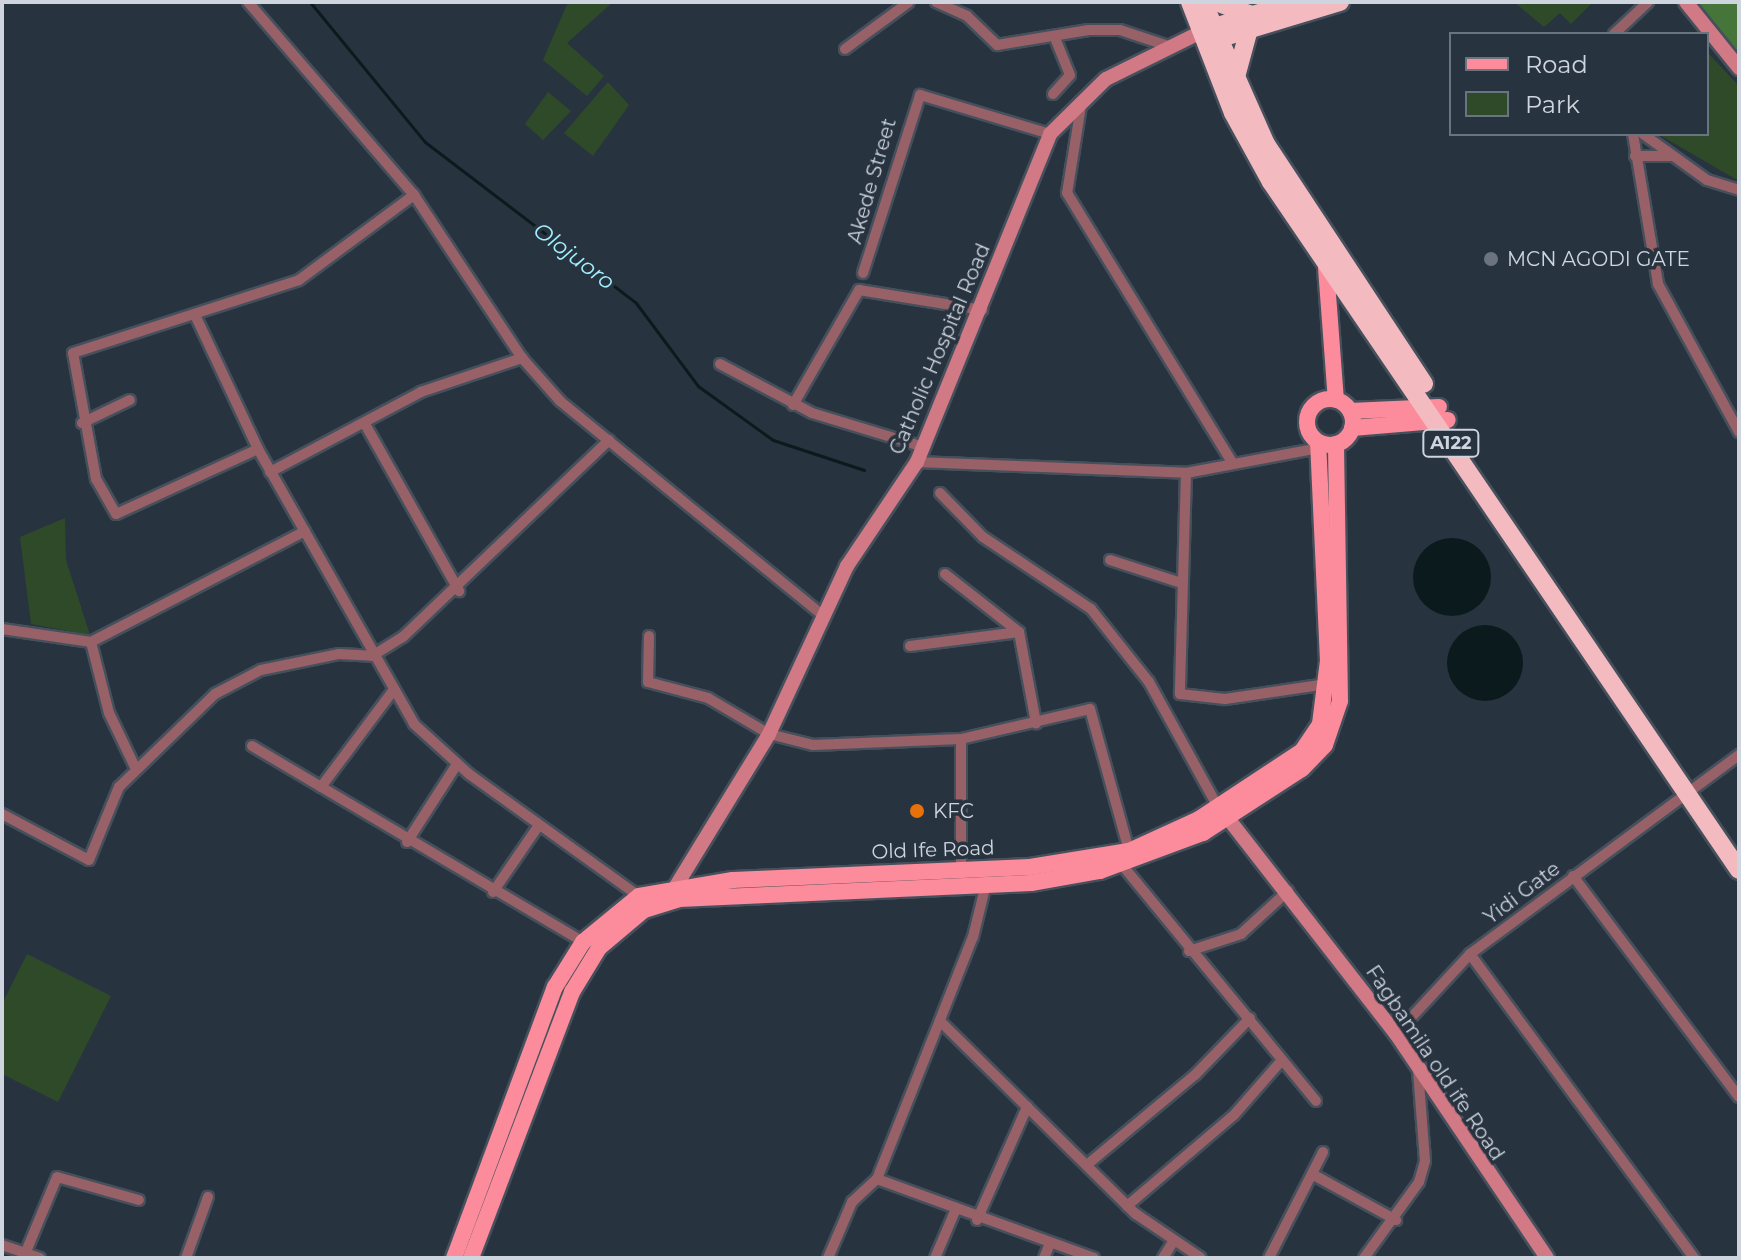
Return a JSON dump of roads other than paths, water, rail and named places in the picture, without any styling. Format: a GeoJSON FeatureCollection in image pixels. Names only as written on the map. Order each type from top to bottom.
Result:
{"type":"FeatureCollection","features":[{"type":"Feature","properties":{"kind":"highway","name":"A122"},"geometry":{"type":"LineString","coordinates":[[1190,2],[1244,136],[1326,268],[1437,414]]}},
{"type":"Feature","properties":{"kind":"highway","name":"A122"},"geometry":{"type":"LineString","coordinates":[[1203,2],[1205,36],[1437,414],[1739,870]]}},
{"type":"Feature","properties":{"kind":"highway"},"geometry":{"type":"LineString","coordinates":[[1216,2],[1258,20]]}},
{"type":"Feature","properties":{"kind":"highway"},"geometry":{"type":"LineString","coordinates":[[1235,84],[1258,20],[1294,2]]}},
{"type":"Feature","properties":{"kind":"highway"},"geometry":{"type":"LineString","coordinates":[[1205,36],[1258,20],[1340,2]]}},
{"type":"Feature","properties":{"kind":"highway","name":"A122"},"geometry":{"type":"LineString","coordinates":[[1686,790],[1739,855]]}},
{"type":"Feature","properties":{"kind":"main road"},"geometry":{"type":"LineString","coordinates":[[1326,268],[1336,400],[1350,411],[1437,414]]}},
{"type":"Feature","properties":{"kind":"main road","name":"Old Ife Road"},"geometry":{"type":"LineString","coordinates":[[471,1258],[572,992],[628,919],[679,899],[986,884],[1126,859],[1302,769],[1333,729],[1341,654],[1324,445],[1308,428],[1310,411],[1336,400]]}},
{"type":"Feature","properties":{"kind":"main road"},"geometry":{"type":"LineString","coordinates":[[1350,411],[1352,428]]}},
{"type":"Feature","properties":{"kind":"main road"},"geometry":{"type":"LineString","coordinates":[[1324,445],[1352,428],[1437,414]]}},
{"type":"Feature","properties":{"kind":"main road","name":"Old Ife Road"},"geometry":{"type":"LineString","coordinates":[[1223,812],[1302,751],[1320,724],[1327,684],[1324,445]]}},
{"type":"Feature","properties":{"kind":"main road","name":"Old Ife Road"},"geometry":{"type":"LineString","coordinates":[[454,1258],[555,987],[583,942],[639,896],[676,886],[961,868],[1030,875]]}},
{"type":"Feature","properties":{"kind":"street"},"geometry":{"type":"LineString","coordinates":[[248,2],[414,195],[522,358],[609,440],[824,616]]}},
{"type":"Feature","properties":{"kind":"street"},"geometry":{"type":"LineString","coordinates":[[845,49],[909,2]]}},
{"type":"Feature","properties":{"kind":"street"},"geometry":{"type":"LineString","coordinates":[[936,2],[967,16],[993,44],[1056,40],[1076,31],[1120,30],[1171,47]]}},
{"type":"Feature","properties":{"kind":"street"},"geometry":{"type":"LineString","coordinates":[[1616,32],[1648,2]]}},
{"type":"Feature","properties":{"kind":"street"},"geometry":{"type":"LineString","coordinates":[[1686,2],[1739,68]]}},
{"type":"Feature","properties":{"kind":"street"},"geometry":{"type":"LineString","coordinates":[[1694,2],[1739,58]]}},
{"type":"Feature","properties":{"kind":"street","name":"Catholic Hospital Road"},"geometry":{"type":"LineString","coordinates":[[676,886],[769,734],[863,539],[917,462],[982,310],[1050,134],[1085,96],[1127,66],[1205,36]]}},
{"type":"Feature","properties":{"kind":"street"},"geometry":{"type":"LineString","coordinates":[[1053,94],[1070,75],[1056,40]]}},
{"type":"Feature","properties":{"kind":"street","name":"Akede Street"},"geometry":{"type":"LineString","coordinates":[[863,273],[920,95],[1050,134]]}},
{"type":"Feature","properties":{"kind":"street"},"geometry":{"type":"LineString","coordinates":[[1085,96],[1070,147],[1067,193],[1232,462]]}},
{"type":"Feature","properties":{"kind":"street"},"geometry":{"type":"LineString","coordinates":[[1633,136],[1658,284],[1739,432]]}},
{"type":"Feature","properties":{"kind":"street"},"geometry":{"type":"LineString","coordinates":[[1646,136],[1707,180],[1739,190]]}},
{"type":"Feature","properties":{"kind":"street"},"geometry":{"type":"LineString","coordinates":[[1635,156],[1672,156]]}},
{"type":"Feature","properties":{"kind":"street"},"geometry":{"type":"LineString","coordinates":[[258,449],[122,515],[108,506],[96,479],[82,423],[73,353],[195,315],[312,273],[414,195]]}},
{"type":"Feature","properties":{"kind":"street"},"geometry":{"type":"LineString","coordinates":[[793,405],[859,290],[982,310]]}},
{"type":"Feature","properties":{"kind":"street"},"geometry":{"type":"LineString","coordinates":[[195,315],[270,472],[392,692],[457,764],[639,896]]}},
{"type":"Feature","properties":{"kind":"street"},"geometry":{"type":"LineString","coordinates":[[270,472],[441,383],[522,358]]}},
{"type":"Feature","properties":{"kind":"street"},"geometry":{"type":"LineString","coordinates":[[720,364],[793,405],[924,447]]}},
{"type":"Feature","properties":{"kind":"street"},"geometry":{"type":"LineString","coordinates":[[82,423],[130,400]]}},
{"type":"Feature","properties":{"kind":"street"},"geometry":{"type":"LineString","coordinates":[[365,424],[459,591]]}},
{"type":"Feature","properties":{"kind":"street"},"geometry":{"type":"LineString","coordinates":[[2,814],[89,860],[112,800],[135,767],[235,681],[339,654],[372,656],[459,591],[609,440]]}},
{"type":"Feature","properties":{"kind":"street"},"geometry":{"type":"LineString","coordinates":[[917,462],[1186,473],[1324,445]]}},
{"type":"Feature","properties":{"kind":"street"},"geometry":{"type":"LineString","coordinates":[[1186,473],[1180,694],[1225,699],[1327,684]]}},
{"type":"Feature","properties":{"kind":"street"},"geometry":{"type":"LineString","coordinates":[[940,493],[983,537],[1091,609],[1149,682],[1223,812]]}},
{"type":"Feature","properties":{"kind":"street"},"geometry":{"type":"LineString","coordinates":[[2,629],[91,642],[305,531]]}},
{"type":"Feature","properties":{"kind":"street"},"geometry":{"type":"LineString","coordinates":[[1110,560],[1181,583]]}},
{"type":"Feature","properties":{"kind":"street"},"geometry":{"type":"LineString","coordinates":[[945,574],[1019,632],[1036,723]]}},
{"type":"Feature","properties":{"kind":"street"},"geometry":{"type":"LineString","coordinates":[[910,646],[1019,632]]}},
{"type":"Feature","properties":{"kind":"street"},"geometry":{"type":"LineString","coordinates":[[649,636],[648,682],[722,704],[769,734],[835,747],[961,739],[1036,723],[1082,709],[1095,715],[1126,859],[1189,951],[1250,1018],[1316,1101]]}},
{"type":"Feature","properties":{"kind":"street"},"geometry":{"type":"LineString","coordinates":[[91,642],[109,713],[135,767]]}},
{"type":"Feature","properties":{"kind":"street"},"geometry":{"type":"LineString","coordinates":[[321,787],[392,692]]}},
{"type":"Feature","properties":{"kind":"street"},"geometry":{"type":"LineString","coordinates":[[961,739],[961,868]]}},
{"type":"Feature","properties":{"kind":"street"},"geometry":{"type":"LineString","coordinates":[[252,746],[407,842],[583,942]]}},
{"type":"Feature","properties":{"kind":"street","name":"Yidi Gate"},"geometry":{"type":"LineString","coordinates":[[1396,1034],[1470,954],[1686,790],[1739,755]]}},
{"type":"Feature","properties":{"kind":"street"},"geometry":{"type":"LineString","coordinates":[[407,842],[457,764]]}},
{"type":"Feature","properties":{"kind":"street","name":"Fagbamila old ife Road"},"geometry":{"type":"LineString","coordinates":[[1223,812],[1288,891],[1396,1034],[1418,1071],[1547,1258]]}},
{"type":"Feature","properties":{"kind":"street"},"geometry":{"type":"LineString","coordinates":[[493,892],[539,825]]}},
{"type":"Feature","properties":{"kind":"street"},"geometry":{"type":"LineString","coordinates":[[1573,876],[1739,1097]]}},
{"type":"Feature","properties":{"kind":"street"},"geometry":{"type":"LineString","coordinates":[[828,1258],[852,1202],[877,1179],[940,1021],[986,884]]}},
{"type":"Feature","properties":{"kind":"street"},"geometry":{"type":"LineString","coordinates":[[1189,951],[1241,934],[1288,891]]}},
{"type":"Feature","properties":{"kind":"street"},"geometry":{"type":"LineString","coordinates":[[1470,954],[1694,1258]]}},
{"type":"Feature","properties":{"kind":"street"},"geometry":{"type":"LineString","coordinates":[[1088,1164],[1195,1075],[1250,1018]]}},
{"type":"Feature","properties":{"kind":"street"},"geometry":{"type":"LineString","coordinates":[[940,1021],[1088,1164],[1127,1206],[1173,1242],[1201,1258]]}},
{"type":"Feature","properties":{"kind":"street"},"geometry":{"type":"LineString","coordinates":[[1127,1206],[1234,1115],[1282,1060]]}},
{"type":"Feature","properties":{"kind":"street"},"geometry":{"type":"LineString","coordinates":[[1364,1258],[1396,1220],[1425,1161],[1418,1071]]}},
{"type":"Feature","properties":{"kind":"street"},"geometry":{"type":"LineString","coordinates":[[977,1220],[1027,1107]]}},
{"type":"Feature","properties":{"kind":"street"},"geometry":{"type":"LineString","coordinates":[[1269,1258],[1323,1152]]}},
{"type":"Feature","properties":{"kind":"street"},"geometry":{"type":"LineString","coordinates":[[1312,1174],[1396,1220]]}},
{"type":"Feature","properties":{"kind":"street"},"geometry":{"type":"LineString","coordinates":[[25,1254],[57,1177],[139,1200]]}},
{"type":"Feature","properties":{"kind":"street"},"geometry":{"type":"LineString","coordinates":[[877,1179],[977,1220],[1094,1258]]}},
{"type":"Feature","properties":{"kind":"street"},"geometry":{"type":"LineString","coordinates":[[186,1258],[208,1197]]}},
{"type":"Feature","properties":{"kind":"street"},"geometry":{"type":"LineString","coordinates":[[935,1258],[955,1211]]}},
{"type":"Feature","properties":{"kind":"street"},"geometry":{"type":"LineString","coordinates":[[1163,1258],[1173,1242]]}},
{"type":"Feature","properties":{"kind":"street"},"geometry":{"type":"LineString","coordinates":[[1044,1258],[1050,1243]]}},
{"type":"Feature","properties":{"kind":"street"},"geometry":{"type":"LineString","coordinates":[[2,1245],[40,1258]]}},
{"type":"Feature","properties":{"kind":"waterway","name":"Olojuoro"},"geometry":{"type":"LineString","coordinates":[[310,2],[425,142],[636,303],[698,386],[773,440],[864,470]]}},
{"type":"Feature","properties":{"kind":"place","name":"MCN AGODI GATE"},"geometry":{"type":"Point","coordinates":[1491,259]}},
{"type":"Feature","properties":{"kind":"place","name":"KFC"},"geometry":{"type":"Point","coordinates":[917,811]}}]}
